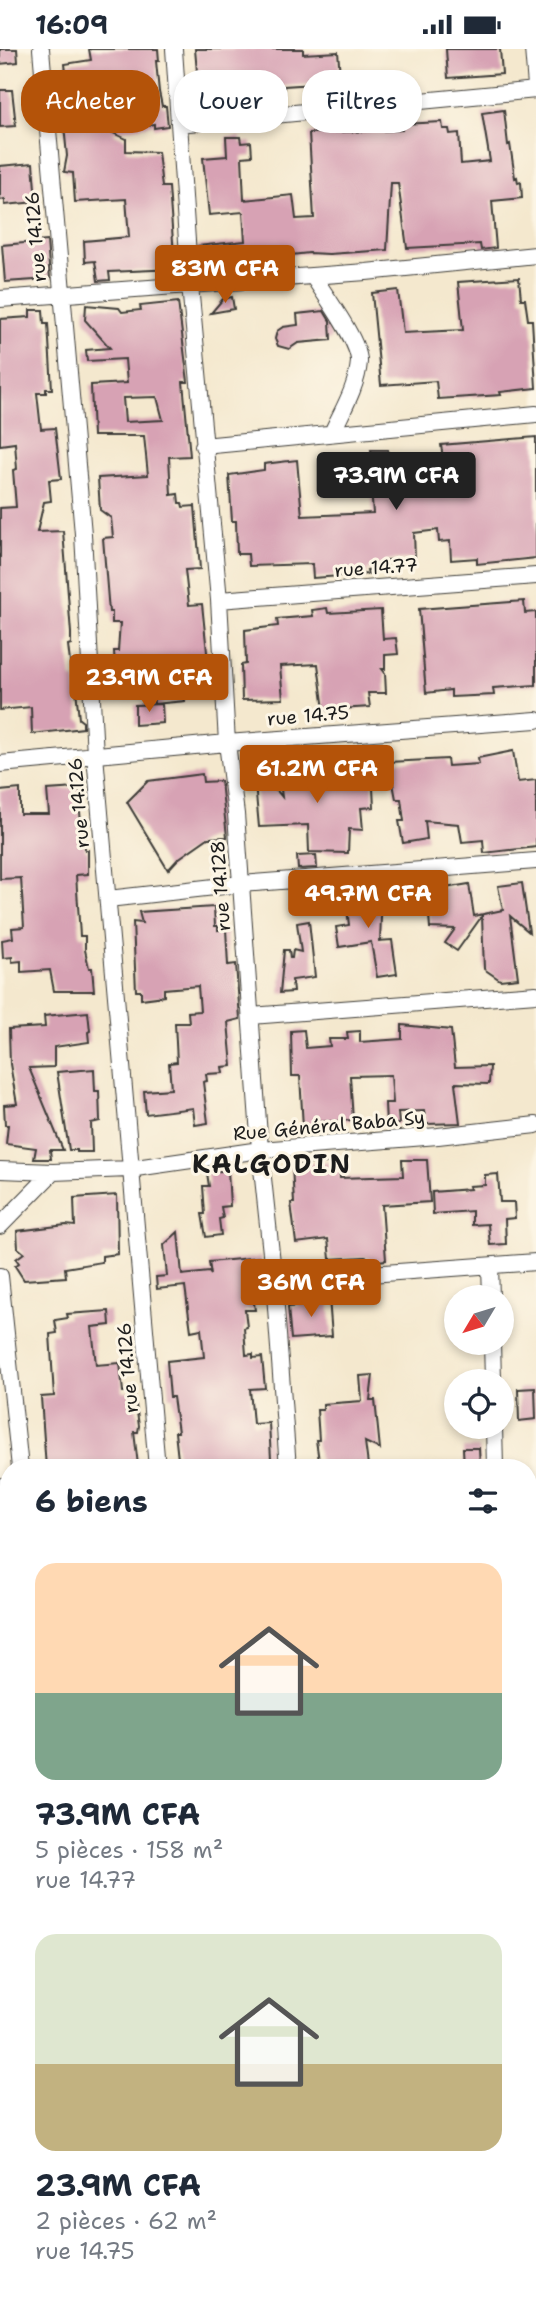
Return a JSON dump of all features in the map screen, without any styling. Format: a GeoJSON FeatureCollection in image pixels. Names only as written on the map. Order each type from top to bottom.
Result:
{"type":"FeatureCollection","features":[{"type":"Feature","properties":{"kind":"street","name":"rue 14.126"},"geometry":{"type":"LineString","coordinates":[[41,49],[83,534],[95,755],[156,1459]]}},
{"type":"Feature","properties":{"kind":"street","name":"rue 14.128"},"geometry":{"type":"LineString","coordinates":[[174,49],[175,70]]}},
{"type":"Feature","properties":{"kind":"street"},"geometry":{"type":"LineString","coordinates":[[288,113],[536,88],[533,49]]}},
{"type":"Feature","properties":{"kind":"street","name":"rue 14.128"},"geometry":{"type":"LineString","coordinates":[[180,133],[203,446],[219,600],[227,743],[241,884],[260,1150],[274,1281],[287,1459]]}},
{"type":"Feature","properties":{"kind":"street"},"geometry":{"type":"LineString","coordinates":[[0,299],[313,276],[536,255]]}},
{"type":"Feature","properties":{"kind":"street"},"geometry":{"type":"LineString","coordinates":[[313,276],[350,335],[358,354],[353,387],[332,433]]}},
{"type":"Feature","properties":{"kind":"street"},"geometry":{"type":"LineString","coordinates":[[203,446],[536,414]]}},
{"type":"Feature","properties":{"kind":"street","name":"rue 14.77"},"geometry":{"type":"LineString","coordinates":[[219,600],[536,576]]}},
{"type":"Feature","properties":{"kind":"street","name":"rue 14.75"},"geometry":{"type":"LineString","coordinates":[[0,764],[227,743],[536,720]]}},
{"type":"Feature","properties":{"kind":"street"},"geometry":{"type":"LineString","coordinates":[[108,899],[241,884],[536,862]]}},
{"type":"Feature","properties":{"kind":"street"},"geometry":{"type":"LineString","coordinates":[[251,1016],[536,994]]}},
{"type":"Feature","properties":{"kind":"street","name":"Rue Général Baba Sy"},"geometry":{"type":"LineString","coordinates":[[0,1170],[53,1172],[129,1169],[260,1150],[438,1136],[536,1125]]}},
{"type":"Feature","properties":{"kind":"street"},"geometry":{"type":"LineString","coordinates":[[0,1226],[53,1172]]}},
{"type":"Feature","properties":{"kind":"street"},"geometry":{"type":"LineString","coordinates":[[274,1281],[536,1262]]}},
{"type":"Feature","properties":{"kind":"street"},"geometry":{"type":"LineString","coordinates":[[490,1266],[491,1285]]}},
{"type":"Feature","properties":{"kind":"street"},"geometry":{"type":"LineString","coordinates":[[0,1276],[19,1459]]}},
{"type":"Feature","properties":{"kind":"street"},"geometry":{"type":"LineString","coordinates":[[495,1439],[495,1459]]}},
{"type":"Feature","properties":{"kind":"building"},"geometry":{"type":"Polygon","coordinates":[[[0,49],[17,49],[18,62],[0,64],[0,49]]]}},
{"type":"Feature","properties":{"kind":"building"},"geometry":{"type":"Polygon","coordinates":[[[89,49],[158,49],[159,61],[156,61],[157,70],[66,70],[65,64],[91,60],[89,49]]]}},
{"type":"Feature","properties":{"kind":"building"},"geometry":{"type":"Polygon","coordinates":[[[195,49],[303,49],[303,54],[338,52],[340,70],[302,70],[302,85],[288,86],[288,70],[197,70],[195,49]]]}},
{"type":"Feature","properties":{"kind":"building"},"geometry":{"type":"Polygon","coordinates":[[[446,49],[500,49],[502,74],[448,78],[446,49]]]}},
{"type":"Feature","properties":{"kind":"building"},"geometry":{"type":"Polygon","coordinates":[[[0,90],[12,90],[16,126],[0,127],[0,90]]]}},
{"type":"Feature","properties":{"kind":"building"},"geometry":{"type":"Polygon","coordinates":[[[160,97],[162,106],[166,106],[168,126],[160,127],[160,97]]]}},
{"type":"Feature","properties":{"kind":"building"},"geometry":{"type":"Polygon","coordinates":[[[504,110],[515,178],[517,177],[518,183],[521,182],[522,198],[492,201],[496,248],[481,250],[480,244],[407,248],[398,183],[391,183],[387,250],[309,253],[236,261],[236,255],[198,254],[198,246],[245,241],[243,212],[209,215],[203,158],[227,156],[226,137],[240,137],[241,143],[251,142],[252,156],[242,157],[244,200],[293,195],[296,219],[314,218],[309,133],[422,133],[422,123],[442,122],[443,129],[449,129],[450,134],[459,133],[461,164],[490,161],[482,113],[504,110]]]}},
{"type":"Feature","properties":{"kind":"building"},"geometry":{"type":"Polygon","coordinates":[[[65,133],[113,133],[126,139],[126,151],[158,152],[162,187],[169,187],[175,269],[109,272],[110,280],[98,281],[95,261],[85,262],[84,241],[129,237],[126,199],[75,202],[73,173],[64,172],[67,156],[65,133]]]}},
{"type":"Feature","properties":{"kind":"building"},"geometry":{"type":"Polygon","coordinates":[[[33,163],[36,202],[5,205],[5,199],[0,200],[0,166],[33,163]]]}},
{"type":"Feature","properties":{"kind":"building"},"geometry":{"type":"Polygon","coordinates":[[[47,241],[50,279],[5,282],[2,245],[47,241]]]}},
{"type":"Feature","properties":{"kind":"building"},"geometry":{"type":"Polygon","coordinates":[[[519,278],[521,299],[525,299],[528,320],[532,320],[536,388],[500,392],[501,395],[438,399],[436,381],[381,385],[372,293],[398,290],[403,333],[463,330],[458,282],[519,278]]]}},
{"type":"Feature","properties":{"kind":"building"},"geometry":{"type":"Polygon","coordinates":[[[232,297],[234,309],[211,313],[223,299],[232,297]]]}},
{"type":"Feature","properties":{"kind":"building"},"geometry":{"type":"Polygon","coordinates":[[[178,302],[188,382],[183,382],[190,456],[169,457],[171,495],[178,494],[179,503],[182,503],[183,507],[195,506],[200,569],[185,570],[189,605],[202,604],[208,662],[212,662],[214,696],[184,697],[185,701],[154,704],[151,673],[144,673],[143,664],[115,666],[114,651],[118,651],[120,623],[112,623],[112,612],[109,612],[103,538],[113,537],[111,518],[100,510],[98,478],[148,475],[144,436],[93,436],[91,385],[127,383],[125,359],[87,361],[86,350],[110,348],[85,320],[86,305],[119,308],[122,312],[141,310],[140,306],[178,302]],[[157,397],[123,398],[125,422],[163,420],[157,397]]]}},
{"type":"Feature","properties":{"kind":"building"},"geometry":{"type":"Polygon","coordinates":[[[30,310],[43,310],[44,324],[48,324],[52,389],[46,389],[46,393],[37,393],[41,429],[55,428],[61,479],[49,480],[51,501],[44,502],[37,532],[63,531],[71,633],[71,644],[68,645],[79,719],[83,722],[83,728],[32,734],[31,707],[0,710],[0,508],[16,507],[13,470],[17,469],[15,443],[0,445],[0,319],[30,317],[30,310]]]}},
{"type":"Feature","properties":{"kind":"building"},"geometry":{"type":"Polygon","coordinates":[[[324,311],[330,321],[331,340],[298,343],[289,349],[278,346],[275,339],[277,331],[283,327],[298,325],[297,314],[324,311]]]}},
{"type":"Feature","properties":{"kind":"building"},"geometry":{"type":"Polygon","coordinates":[[[536,437],[536,558],[477,564],[477,558],[451,560],[450,541],[439,542],[438,530],[414,533],[415,559],[387,560],[387,564],[380,565],[381,569],[367,570],[368,574],[313,578],[312,564],[249,566],[248,554],[237,554],[236,521],[232,521],[229,475],[264,470],[264,464],[297,460],[302,516],[373,513],[371,450],[388,450],[388,458],[395,460],[409,459],[410,491],[444,488],[443,479],[446,479],[441,445],[536,437]]]}},
{"type":"Feature","properties":{"kind":"building"},"geometry":{"type":"Polygon","coordinates":[[[524,601],[525,613],[536,612],[536,685],[493,688],[494,695],[451,697],[451,690],[426,693],[419,609],[524,601]]]}},
{"type":"Feature","properties":{"kind":"building"},"geometry":{"type":"Polygon","coordinates":[[[327,608],[328,613],[381,610],[383,639],[396,638],[398,654],[385,655],[385,669],[382,669],[385,673],[386,693],[368,693],[370,707],[324,710],[318,664],[280,666],[283,699],[242,700],[241,665],[246,664],[245,630],[278,626],[277,619],[313,616],[312,610],[327,608]]]}},
{"type":"Feature","properties":{"kind":"building"},"geometry":{"type":"Polygon","coordinates":[[[162,704],[163,723],[135,725],[135,705],[162,704]]]}},
{"type":"Feature","properties":{"kind":"building"},"geometry":{"type":"Polygon","coordinates":[[[513,751],[518,782],[536,780],[536,847],[484,853],[483,840],[462,842],[459,824],[425,821],[427,839],[403,843],[399,821],[404,821],[401,799],[396,799],[389,762],[447,759],[448,766],[479,764],[478,758],[513,751]]]}},
{"type":"Feature","properties":{"kind":"building"},"geometry":{"type":"Polygon","coordinates":[[[253,762],[282,797],[279,773],[372,769],[374,807],[361,808],[363,830],[349,829],[348,853],[309,852],[308,825],[259,827],[253,762]]]}},
{"type":"Feature","properties":{"kind":"building"},"geometry":{"type":"Polygon","coordinates":[[[202,774],[203,782],[221,781],[227,837],[208,838],[178,859],[168,870],[127,802],[148,781],[202,774]]]}},
{"type":"Feature","properties":{"kind":"building"},"geometry":{"type":"Polygon","coordinates":[[[77,788],[84,795],[79,799],[85,850],[88,850],[88,874],[76,875],[80,936],[85,936],[85,950],[89,968],[92,968],[94,991],[54,991],[50,970],[21,972],[21,961],[12,962],[12,957],[3,958],[2,940],[13,938],[12,928],[24,927],[21,878],[0,879],[0,791],[20,789],[20,814],[49,814],[47,790],[77,788]]]}},
{"type":"Feature","properties":{"kind":"building"},"geometry":{"type":"Polygon","coordinates":[[[316,855],[317,868],[298,869],[297,856],[316,855]]]}},
{"type":"Feature","properties":{"kind":"building"},"geometry":{"type":"Polygon","coordinates":[[[522,883],[529,932],[510,916],[518,978],[500,980],[484,969],[482,916],[457,951],[445,943],[455,929],[430,928],[427,891],[469,884],[474,916],[503,910],[498,886],[522,883]]]}},
{"type":"Feature","properties":{"kind":"building"},"geometry":{"type":"Polygon","coordinates":[[[382,892],[380,941],[392,940],[397,974],[377,977],[371,942],[339,947],[336,927],[349,925],[346,901],[349,901],[348,894],[382,892]]]}},
{"type":"Feature","properties":{"kind":"building"},"geometry":{"type":"Polygon","coordinates":[[[214,907],[215,926],[218,926],[218,930],[226,929],[228,965],[236,964],[240,1019],[228,1022],[232,1066],[222,1067],[223,1073],[206,1074],[207,1081],[203,1082],[208,1123],[195,1125],[193,1108],[146,1114],[144,1091],[171,1089],[169,1063],[177,1062],[175,1023],[189,1023],[188,1012],[200,1011],[198,986],[164,989],[164,996],[141,999],[141,991],[136,991],[133,922],[142,923],[139,912],[214,907]]]}},
{"type":"Feature","properties":{"kind":"building"},"geometry":{"type":"Polygon","coordinates":[[[309,921],[315,977],[292,980],[293,992],[280,993],[284,950],[289,950],[290,958],[293,950],[301,952],[297,923],[309,921]]]}},
{"type":"Feature","properties":{"kind":"building"},"geometry":{"type":"Polygon","coordinates":[[[88,1012],[89,1042],[54,1047],[54,1067],[29,1068],[63,1150],[50,1150],[51,1159],[34,1159],[36,1148],[6,1144],[8,1125],[5,1125],[4,1105],[17,1104],[10,1064],[9,1029],[45,1027],[44,1016],[88,1012]]]}},
{"type":"Feature","properties":{"kind":"building"},"geometry":{"type":"Polygon","coordinates":[[[402,1025],[451,1030],[455,1067],[490,1066],[489,1084],[455,1083],[460,1123],[426,1124],[424,1111],[398,1112],[399,1124],[386,1125],[385,1103],[393,1103],[391,1075],[350,1076],[353,1120],[318,1122],[318,1125],[303,1127],[300,1076],[292,1076],[291,1031],[304,1030],[306,1048],[330,1046],[329,1039],[348,1039],[347,1032],[360,1031],[360,1042],[402,1039],[402,1025]]]}},
{"type":"Feature","properties":{"kind":"building"},"geometry":{"type":"Polygon","coordinates":[[[94,1069],[95,1091],[99,1091],[100,1121],[91,1123],[92,1152],[69,1150],[57,1072],[94,1069]]]}},
{"type":"Feature","properties":{"kind":"building"},"geometry":{"type":"Polygon","coordinates":[[[402,1160],[427,1160],[430,1202],[382,1205],[386,1260],[369,1262],[369,1258],[365,1257],[330,1259],[328,1239],[296,1243],[291,1203],[294,1203],[292,1165],[338,1162],[340,1178],[403,1176],[402,1160]]]}},
{"type":"Feature","properties":{"kind":"building"},"geometry":{"type":"Polygon","coordinates":[[[228,1170],[230,1206],[221,1207],[221,1235],[206,1237],[202,1214],[205,1214],[203,1186],[209,1186],[207,1173],[228,1170]]]}},
{"type":"Feature","properties":{"kind":"building"},"geometry":{"type":"Polygon","coordinates":[[[498,1174],[500,1202],[514,1202],[515,1218],[505,1219],[506,1244],[490,1245],[488,1224],[472,1225],[472,1211],[433,1214],[432,1192],[485,1185],[485,1175],[498,1174]]]}},
{"type":"Feature","properties":{"kind":"building"},"geometry":{"type":"Polygon","coordinates":[[[117,1195],[118,1254],[102,1256],[102,1262],[65,1268],[66,1277],[24,1280],[15,1266],[19,1263],[16,1259],[24,1253],[18,1248],[17,1231],[75,1226],[74,1198],[117,1195]]]}},
{"type":"Feature","properties":{"kind":"building"},"geometry":{"type":"Polygon","coordinates":[[[178,1232],[182,1275],[209,1272],[211,1275],[209,1262],[261,1257],[262,1269],[249,1270],[255,1310],[245,1310],[247,1327],[244,1328],[246,1355],[253,1354],[253,1358],[262,1357],[265,1388],[250,1389],[253,1424],[269,1423],[271,1459],[178,1459],[175,1432],[178,1432],[173,1397],[170,1397],[167,1361],[204,1357],[201,1329],[191,1331],[185,1286],[157,1289],[156,1277],[167,1276],[164,1245],[178,1232]]]}},
{"type":"Feature","properties":{"kind":"building"},"geometry":{"type":"Polygon","coordinates":[[[329,1298],[332,1336],[291,1339],[288,1307],[299,1306],[299,1301],[329,1298]]]}},
{"type":"Feature","properties":{"kind":"building"},"geometry":{"type":"Polygon","coordinates":[[[109,1311],[110,1325],[92,1327],[96,1365],[120,1363],[123,1392],[134,1391],[139,1426],[138,1432],[134,1432],[137,1459],[45,1459],[41,1397],[54,1396],[50,1334],[57,1333],[55,1320],[68,1318],[67,1314],[109,1311]]]}},
{"type":"Feature","properties":{"kind":"building"},"geometry":{"type":"Polygon","coordinates":[[[373,1375],[370,1400],[375,1400],[380,1449],[365,1442],[367,1459],[319,1459],[317,1410],[323,1410],[323,1404],[362,1401],[360,1376],[373,1375]]]}},
{"type":"Feature","properties":{"kind":"building"},"geometry":{"type":"Polygon","coordinates":[[[535,1388],[536,1419],[519,1421],[518,1389],[535,1388]]]}},
{"type":"Feature","properties":{"kind":"building"},"geometry":{"type":"Polygon","coordinates":[[[463,1448],[479,1448],[480,1459],[464,1459],[463,1448]]]}},
{"type":"Feature","properties":{"kind":"district","name":"KALGODIN"},"geometry":{"type":"Point","coordinates":[272,1164]}}]}
